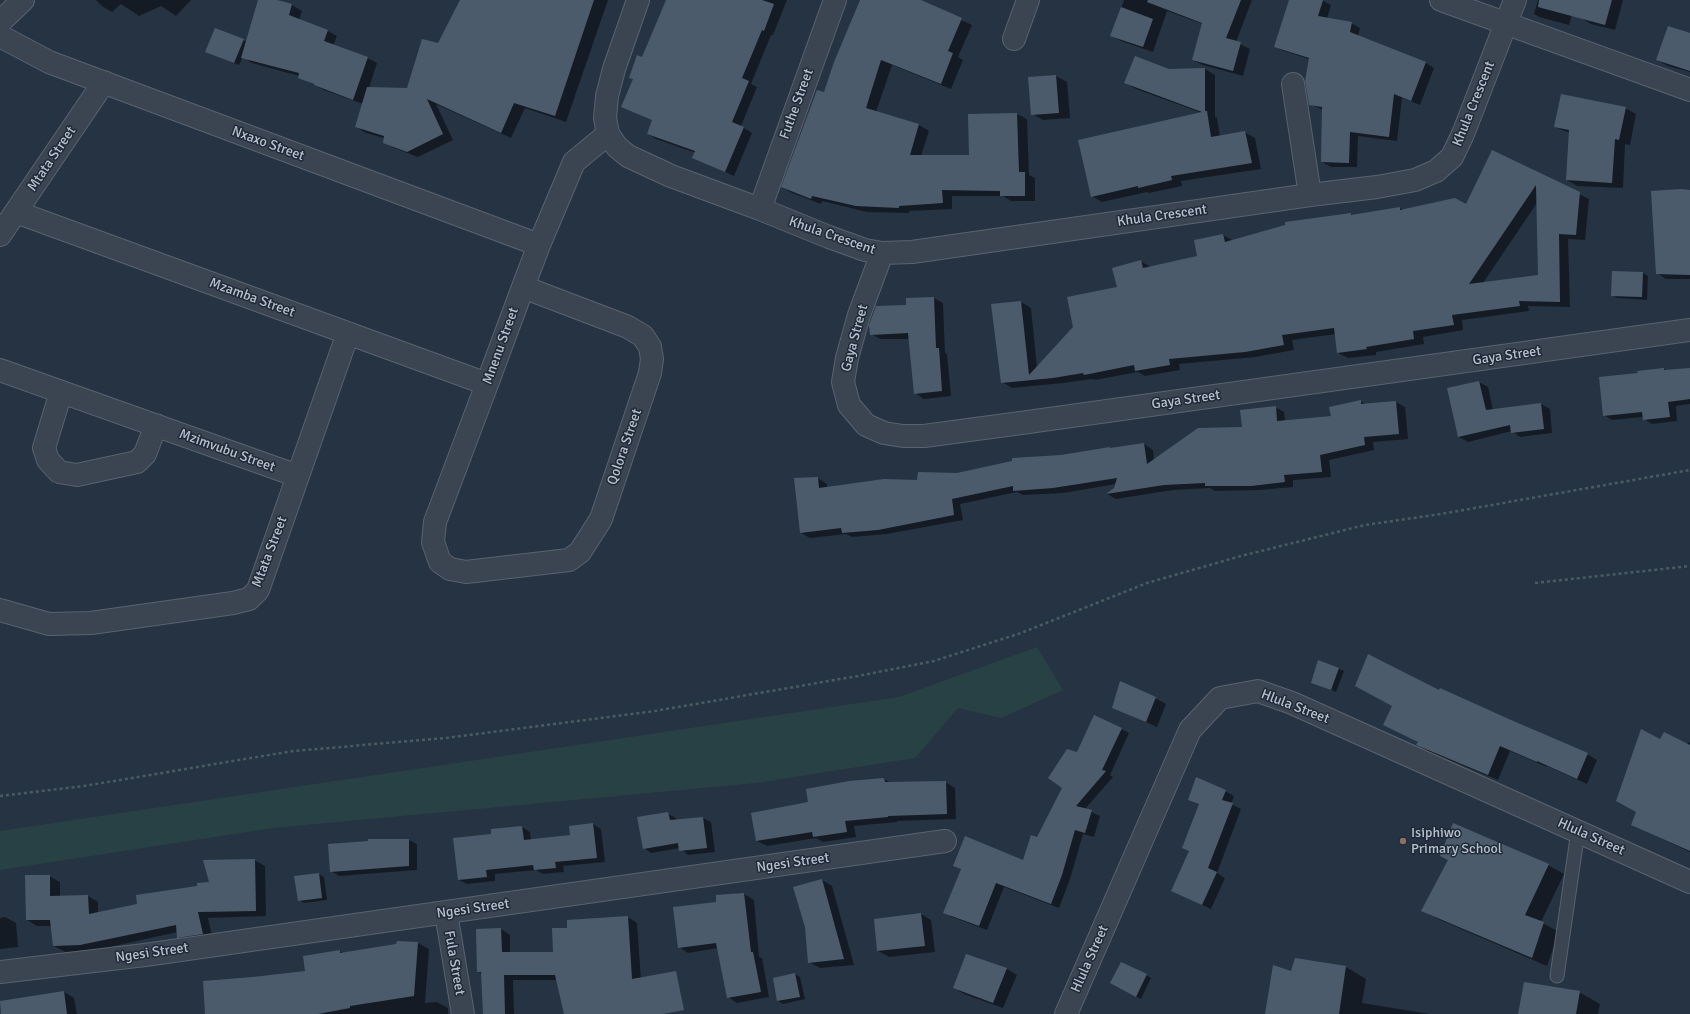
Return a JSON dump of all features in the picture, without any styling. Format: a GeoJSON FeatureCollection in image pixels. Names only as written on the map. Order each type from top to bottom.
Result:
{"type":"FeatureCollection","features":[{"type":"Feature","properties":{"kind":"street"},"geometry":{"type":"LineString","coordinates":[[0,22],[23,0]]}},
{"type":"Feature","properties":{"kind":"street"},"geometry":{"type":"LineString","coordinates":[[608,134],[605,118],[607,96],[614,68],[638,0]]}},
{"type":"Feature","properties":{"kind":"street","name":"Futhe Street"},"geometry":{"type":"LineString","coordinates":[[760,209],[835,0]]}},
{"type":"Feature","properties":{"kind":"street"},"geometry":{"type":"LineString","coordinates":[[1014,39],[1028,0]]}},
{"type":"Feature","properties":{"kind":"street"},"geometry":{"type":"LineString","coordinates":[[1441,0],[1690,90]]}},
{"type":"Feature","properties":{"kind":"street","name":"Khula Crescent"},"geometry":{"type":"LineString","coordinates":[[608,134],[617,147],[628,156],[648,167],[760,209],[829,237],[865,250],[882,253],[912,252],[1310,195],[1377,187],[1415,180],[1436,171],[1452,157],[1464,134],[1515,0]]}},
{"type":"Feature","properties":{"kind":"street","name":"Nxaxo Street"},"geometry":{"type":"LineString","coordinates":[[0,36],[50,62],[539,245]]}},
{"type":"Feature","properties":{"kind":"street","name":"Mtata Street"},"geometry":{"type":"LineString","coordinates":[[0,235],[104,82]]}},
{"type":"Feature","properties":{"kind":"street"},"geometry":{"type":"LineString","coordinates":[[1293,84],[1310,195]]}},
{"type":"Feature","properties":{"kind":"street","name":"Mnenu Street"},"geometry":{"type":"LineString","coordinates":[[450,569],[440,562],[433,542],[435,522],[539,245],[574,162],[608,134]]}},
{"type":"Feature","properties":{"kind":"street","name":"Mzamba Street"},"geometry":{"type":"LineString","coordinates":[[16,212],[487,384]]}},
{"type":"Feature","properties":{"kind":"street","name":"Gaya Street"},"geometry":{"type":"LineString","coordinates":[[882,253],[858,314],[847,358],[843,382],[849,405],[866,425],[884,433],[903,436],[924,436],[1690,330]]}},
{"type":"Feature","properties":{"kind":"street","name":"Qolora Street"},"geometry":{"type":"LineString","coordinates":[[450,569],[466,572],[569,560],[580,552],[601,520],[650,373],[652,359],[650,347],[643,336],[628,327],[523,287]]}},
{"type":"Feature","properties":{"kind":"street","name":"Mtata Street"},"geometry":{"type":"LineString","coordinates":[[0,610],[50,624],[92,624],[233,603],[249,599],[258,590],[348,333]]}},
{"type":"Feature","properties":{"kind":"street","name":"Mzimvubu Street"},"geometry":{"type":"LineString","coordinates":[[0,370],[298,476]]}},
{"type":"Feature","properties":{"kind":"street"},"geometry":{"type":"LineString","coordinates":[[61,392],[44,448],[48,460],[59,472],[77,474],[137,462],[145,454],[156,426]]}},
{"type":"Feature","properties":{"kind":"street","name":"Hlula Street"},"geometry":{"type":"LineString","coordinates":[[1066,1014],[1190,730],[1220,698],[1258,691],[1292,703],[1690,882]]}},
{"type":"Feature","properties":{"kind":"street","name":"Ngesi Street"},"geometry":{"type":"LineString","coordinates":[[0,972],[145,955],[945,841]]}},
{"type":"Feature","properties":{"kind":"street","name":"Fula Street"},"geometry":{"type":"LineString","coordinates":[[446,913],[463,1014]]}},
{"type":"Feature","properties":{"kind":"lane"},"geometry":{"type":"LineString","coordinates":[[1557,976],[1578,831]]}},
{"type":"Feature","properties":{"kind":"path"},"geometry":{"type":"LineString","coordinates":[[0,796],[84,786],[293,751],[446,738],[655,711],[858,676],[934,661],[1021,633],[1147,583],[1241,556],[1357,527],[1441,514],[1690,470]]}},
{"type":"Feature","properties":{"kind":"path"},"geometry":{"type":"LineString","coordinates":[[1535,583],[1690,566]]}},
{"type":"Feature","properties":{"kind":"green space"},"geometry":{"type":"Polygon","coordinates":[[[1037,647],[1063,690],[1001,718],[958,708],[915,758],[756,783],[273,828],[0,870],[0,831],[899,697],[1037,647]]]}},
{"type":"Feature","properties":{"kind":"building"},"geometry":{"type":"Polygon","coordinates":[[[258,0],[277,0],[292,4],[289,15],[328,30],[324,41],[368,57],[353,100],[298,78],[299,73],[241,58],[258,0]]]}},
{"type":"Feature","properties":{"kind":"building"},"geometry":{"type":"Polygon","coordinates":[[[460,0],[594,0],[555,116],[514,103],[501,133],[427,99],[443,134],[407,152],[383,143],[384,136],[355,127],[367,87],[407,88],[422,39],[438,43],[460,0]]]}},
{"type":"Feature","properties":{"kind":"building"},"geometry":{"type":"Polygon","coordinates":[[[666,0],[762,0],[774,4],[764,31],[762,30],[742,78],[749,81],[732,122],[744,127],[725,172],[692,158],[695,151],[647,134],[652,120],[621,107],[633,79],[629,78],[637,55],[642,57],[666,0]]]}},
{"type":"Feature","properties":{"kind":"building"},"geometry":{"type":"Polygon","coordinates":[[[860,0],[921,0],[962,18],[948,51],[953,53],[941,84],[881,60],[866,108],[919,124],[910,155],[969,155],[968,114],[1017,113],[1019,172],[1025,172],[1025,196],[1000,196],[1000,191],[942,190],[943,203],[899,206],[899,208],[856,206],[812,196],[811,199],[781,187],[817,90],[824,92],[834,62],[860,0]]]}},
{"type":"Feature","properties":{"kind":"building"},"geometry":{"type":"Polygon","coordinates":[[[1148,0],[1241,0],[1226,38],[1241,42],[1233,71],[1192,60],[1202,23],[1147,2],[1148,0]]]}},
{"type":"Feature","properties":{"kind":"building"},"geometry":{"type":"Polygon","coordinates":[[[1289,0],[1323,0],[1318,16],[1352,22],[1350,32],[1426,62],[1411,101],[1394,94],[1389,137],[1350,132],[1349,163],[1321,162],[1322,107],[1309,105],[1305,81],[1309,58],[1274,47],[1289,0]]]}},
{"type":"Feature","properties":{"kind":"building"},"geometry":{"type":"Polygon","coordinates":[[[1539,0],[1612,0],[1605,25],[1538,7],[1539,0]]]}},
{"type":"Feature","properties":{"kind":"building"},"geometry":{"type":"Polygon","coordinates":[[[1121,7],[1153,19],[1143,47],[1110,36],[1121,7]]]}},
{"type":"Feature","properties":{"kind":"building"},"geometry":{"type":"Polygon","coordinates":[[[1668,26],[1690,33],[1690,71],[1656,60],[1668,26]]]}},
{"type":"Feature","properties":{"kind":"building"},"geometry":{"type":"Polygon","coordinates":[[[215,28],[244,39],[234,63],[205,52],[215,28]]]}},
{"type":"Feature","properties":{"kind":"building"},"geometry":{"type":"Polygon","coordinates":[[[1135,56],[1169,69],[1205,68],[1205,111],[1207,111],[1211,137],[1245,131],[1252,163],[1171,176],[1172,180],[1091,197],[1078,140],[1202,112],[1124,83],[1135,56]]]}},
{"type":"Feature","properties":{"kind":"building"},"geometry":{"type":"Polygon","coordinates":[[[1056,75],[1059,113],[1031,115],[1028,77],[1056,75]]]}},
{"type":"Feature","properties":{"kind":"building"},"geometry":{"type":"Polygon","coordinates":[[[1561,94],[1626,107],[1619,140],[1615,139],[1612,183],[1566,180],[1569,130],[1554,127],[1561,94]]]}},
{"type":"Feature","properties":{"kind":"building"},"geometry":{"type":"Polygon","coordinates":[[[1492,150],[1580,192],[1576,235],[1559,234],[1560,302],[1519,301],[1520,306],[1452,315],[1454,325],[1413,331],[1414,339],[1366,347],[1367,349],[1337,353],[1334,328],[1282,335],[1284,345],[1245,352],[1169,359],[1170,365],[1135,371],[1134,365],[1084,375],[1083,373],[1053,378],[1001,383],[991,304],[1021,301],[1029,375],[1073,327],[1067,297],[1117,287],[1112,268],[1141,260],[1143,268],[1197,256],[1194,240],[1223,234],[1225,242],[1285,225],[1285,222],[1351,213],[1351,215],[1400,207],[1400,210],[1455,198],[1466,204],[1492,150]],[[1536,185],[1469,284],[1538,275],[1536,185]]]}},
{"type":"Feature","properties":{"kind":"building"},"geometry":{"type":"Polygon","coordinates":[[[1681,189],[1690,190],[1690,275],[1656,274],[1651,191],[1681,189]]]}},
{"type":"Feature","properties":{"kind":"building"},"geometry":{"type":"Polygon","coordinates":[[[1612,271],[1643,272],[1642,297],[1611,296],[1612,271]]]}},
{"type":"Feature","properties":{"kind":"building"},"geometry":{"type":"Polygon","coordinates":[[[934,297],[936,348],[939,348],[942,391],[914,394],[908,333],[870,335],[869,325],[876,306],[906,305],[906,298],[934,297]]]}},
{"type":"Feature","properties":{"kind":"building"},"geometry":{"type":"Polygon","coordinates":[[[1664,368],[1664,370],[1690,368],[1690,399],[1668,402],[1670,417],[1643,420],[1642,412],[1603,416],[1599,377],[1638,373],[1637,371],[1664,368]]]}},
{"type":"Feature","properties":{"kind":"building"},"geometry":{"type":"Polygon","coordinates":[[[1479,381],[1486,410],[1541,403],[1544,429],[1511,433],[1510,425],[1458,437],[1447,388],[1479,381]]]}},
{"type":"Feature","properties":{"kind":"building"},"geometry":{"type":"Polygon","coordinates":[[[1361,400],[1361,404],[1396,401],[1399,434],[1364,437],[1365,445],[1320,455],[1322,472],[1284,475],[1285,482],[1251,486],[1205,486],[1205,483],[1164,485],[1106,494],[1114,488],[1117,478],[1053,488],[1013,491],[1013,486],[952,499],[954,515],[878,530],[842,533],[841,528],[800,533],[794,478],[818,477],[819,488],[884,479],[917,480],[918,472],[957,473],[1012,461],[1012,458],[1061,455],[1144,443],[1147,464],[1198,428],[1242,427],[1240,410],[1276,406],[1277,421],[1331,416],[1329,407],[1361,400]]]}},
{"type":"Feature","properties":{"kind":"building"},"geometry":{"type":"Polygon","coordinates":[[[1368,654],[1439,690],[1440,688],[1588,753],[1577,779],[1500,746],[1488,775],[1416,745],[1418,742],[1383,725],[1392,706],[1355,686],[1368,654]]]}},
{"type":"Feature","properties":{"kind":"building"},"geometry":{"type":"Polygon","coordinates":[[[1318,660],[1339,668],[1331,690],[1311,683],[1318,660]]]}},
{"type":"Feature","properties":{"kind":"building"},"geometry":{"type":"Polygon","coordinates":[[[1120,681],[1156,697],[1146,722],[1112,708],[1120,681]]]}},
{"type":"Feature","properties":{"kind":"building"},"geometry":{"type":"Polygon","coordinates":[[[1094,715],[1122,728],[1102,770],[1106,771],[1076,806],[1092,810],[1085,833],[1075,830],[1062,875],[1051,904],[996,883],[979,926],[943,913],[961,869],[953,866],[965,836],[1023,860],[1031,835],[1037,837],[1062,788],[1048,778],[1067,749],[1077,752],[1094,715]]]}},
{"type":"Feature","properties":{"kind":"building"},"geometry":{"type":"Polygon","coordinates":[[[1641,729],[1660,739],[1664,732],[1690,745],[1690,851],[1631,825],[1636,812],[1616,801],[1641,729]]]}},
{"type":"Feature","properties":{"kind":"building"},"geometry":{"type":"Polygon","coordinates":[[[1196,777],[1226,790],[1222,800],[1233,803],[1208,868],[1217,872],[1202,905],[1171,891],[1189,851],[1182,848],[1199,804],[1188,800],[1196,777]]]}},
{"type":"Feature","properties":{"kind":"building"},"geometry":{"type":"Polygon","coordinates":[[[884,778],[885,782],[946,781],[947,814],[888,816],[845,821],[847,832],[813,837],[812,832],[756,841],[751,813],[808,802],[806,789],[849,781],[884,778]]]}},
{"type":"Feature","properties":{"kind":"building"},"geometry":{"type":"Polygon","coordinates":[[[668,812],[670,820],[703,817],[707,848],[679,851],[678,843],[643,849],[637,817],[668,812]]]}},
{"type":"Feature","properties":{"kind":"building"},"geometry":{"type":"Polygon","coordinates":[[[593,823],[597,858],[555,862],[556,868],[534,870],[533,865],[486,870],[487,877],[458,880],[453,838],[491,834],[491,829],[522,826],[524,840],[570,835],[569,826],[593,823]]]}},
{"type":"Feature","properties":{"kind":"building"},"geometry":{"type":"Polygon","coordinates":[[[1453,823],[1549,864],[1525,915],[1544,922],[1532,958],[1421,911],[1448,860],[1440,856],[1453,823]]]}},
{"type":"Feature","properties":{"kind":"building"},"geometry":{"type":"Polygon","coordinates":[[[368,839],[409,839],[409,866],[330,872],[328,844],[368,841],[368,839]]]}},
{"type":"Feature","properties":{"kind":"building"},"geometry":{"type":"Polygon","coordinates":[[[255,859],[256,911],[198,912],[203,934],[177,938],[176,925],[80,945],[53,946],[50,920],[26,920],[25,875],[50,875],[50,896],[88,895],[89,914],[137,904],[136,895],[197,886],[197,883],[209,882],[203,860],[255,859]]]}},
{"type":"Feature","properties":{"kind":"building"},"geometry":{"type":"Polygon","coordinates":[[[319,873],[322,898],[298,901],[294,876],[319,873]]]}},
{"type":"Feature","properties":{"kind":"building"},"geometry":{"type":"Polygon","coordinates":[[[822,879],[844,959],[808,963],[805,927],[793,887],[822,879]]]}},
{"type":"Feature","properties":{"kind":"building"},"geometry":{"type":"Polygon","coordinates":[[[744,893],[751,952],[753,952],[761,992],[727,998],[716,943],[678,948],[673,907],[716,902],[716,895],[744,893]]]}},
{"type":"Feature","properties":{"kind":"building"},"geometry":{"type":"Polygon","coordinates":[[[921,913],[925,946],[877,951],[874,919],[921,913]]]}},
{"type":"Feature","properties":{"kind":"building"},"geometry":{"type":"Polygon","coordinates":[[[628,916],[632,979],[676,971],[684,1010],[663,1014],[564,1014],[555,975],[504,975],[505,1014],[483,1014],[481,972],[477,972],[476,929],[501,928],[502,952],[553,952],[552,928],[567,928],[567,920],[628,916]]]}},
{"type":"Feature","properties":{"kind":"building"},"geometry":{"type":"Polygon","coordinates":[[[397,941],[418,942],[414,996],[350,1006],[350,1008],[318,1014],[205,1014],[203,981],[305,971],[303,956],[340,950],[340,953],[396,944],[397,941]]]}},
{"type":"Feature","properties":{"kind":"building"},"geometry":{"type":"Polygon","coordinates":[[[966,954],[1007,968],[993,1003],[953,988],[966,954]]]}},
{"type":"Feature","properties":{"kind":"building"},"geometry":{"type":"Polygon","coordinates":[[[1295,958],[1346,966],[1339,1014],[1265,1014],[1273,965],[1291,971],[1295,958]]]}},
{"type":"Feature","properties":{"kind":"building"},"geometry":{"type":"Polygon","coordinates":[[[1121,962],[1147,974],[1136,997],[1110,983],[1121,962]]]}},
{"type":"Feature","properties":{"kind":"building"},"geometry":{"type":"Polygon","coordinates":[[[795,973],[800,997],[777,1001],[773,978],[795,973]]]}},
{"type":"Feature","properties":{"kind":"building"},"geometry":{"type":"Polygon","coordinates":[[[1524,982],[1580,991],[1576,1014],[1518,1014],[1524,982]]]}},
{"type":"Feature","properties":{"kind":"building"},"geometry":{"type":"Polygon","coordinates":[[[64,991],[67,1014],[1,1014],[0,1001],[64,991]]]}},
{"type":"Feature","properties":{"kind":"place","name":"Isiphiwo Primary School"},"geometry":{"type":"Point","coordinates":[1403,841]}}]}
